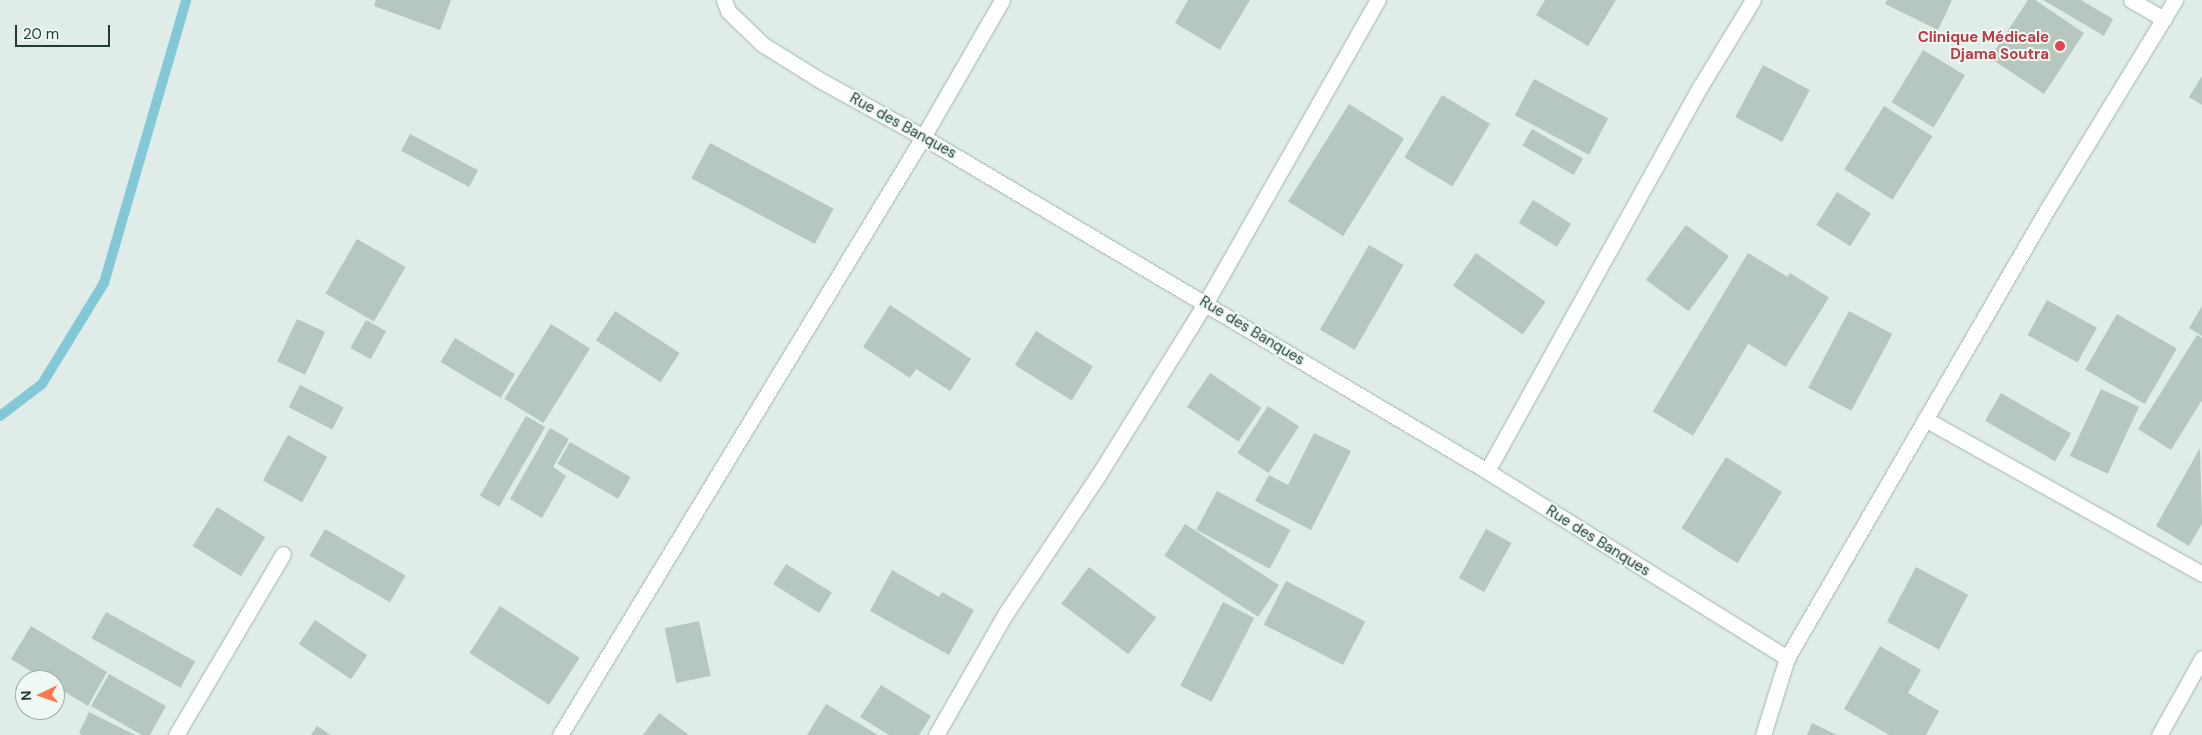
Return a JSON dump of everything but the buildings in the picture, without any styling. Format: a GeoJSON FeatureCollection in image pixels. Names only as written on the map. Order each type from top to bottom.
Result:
{"type":"FeatureCollection","features":[{"type":"Feature","properties":{"kind":"street"},"geometry":{"type":"LineString","coordinates":[[560,735],[923,137],[1002,0]]}},
{"type":"Feature","properties":{"kind":"street"},"geometry":{"type":"LineString","coordinates":[[936,735],[1006,614],[1099,474],[1205,304],[1378,0]]}},
{"type":"Feature","properties":{"kind":"street"},"geometry":{"type":"LineString","coordinates":[[1487,471],[1700,87],[1753,0]]}},
{"type":"Feature","properties":{"kind":"street"},"geometry":{"type":"LineString","coordinates":[[2131,0],[2164,19]]}},
{"type":"Feature","properties":{"kind":"street"},"geometry":{"type":"LineString","coordinates":[[1762,735],[1787,658],[2048,208],[2175,0]]}},
{"type":"Feature","properties":{"kind":"street","name":"Rue des Banques"},"geometry":{"type":"LineString","coordinates":[[729,4],[762,44],[923,137],[1487,471],[1787,658]]}},
{"type":"Feature","properties":{"kind":"street"},"geometry":{"type":"LineString","coordinates":[[1925,420],[2202,574]]}},
{"type":"Feature","properties":{"kind":"street"},"geometry":{"type":"LineString","coordinates":[[176,735],[283,554]]}},
{"type":"Feature","properties":{"kind":"street"},"geometry":{"type":"LineString","coordinates":[[2159,735],[2202,658]]}},
{"type":"Feature","properties":{"kind":"waterway"},"geometry":{"type":"LineString","coordinates":[[0,416],[42,384],[104,283],[186,0]]}},
{"type":"Feature","properties":{"kind":"place","name":"Clinique Médicale Djama Soutra"},"geometry":{"type":"Point","coordinates":[2060,46]}}]}
